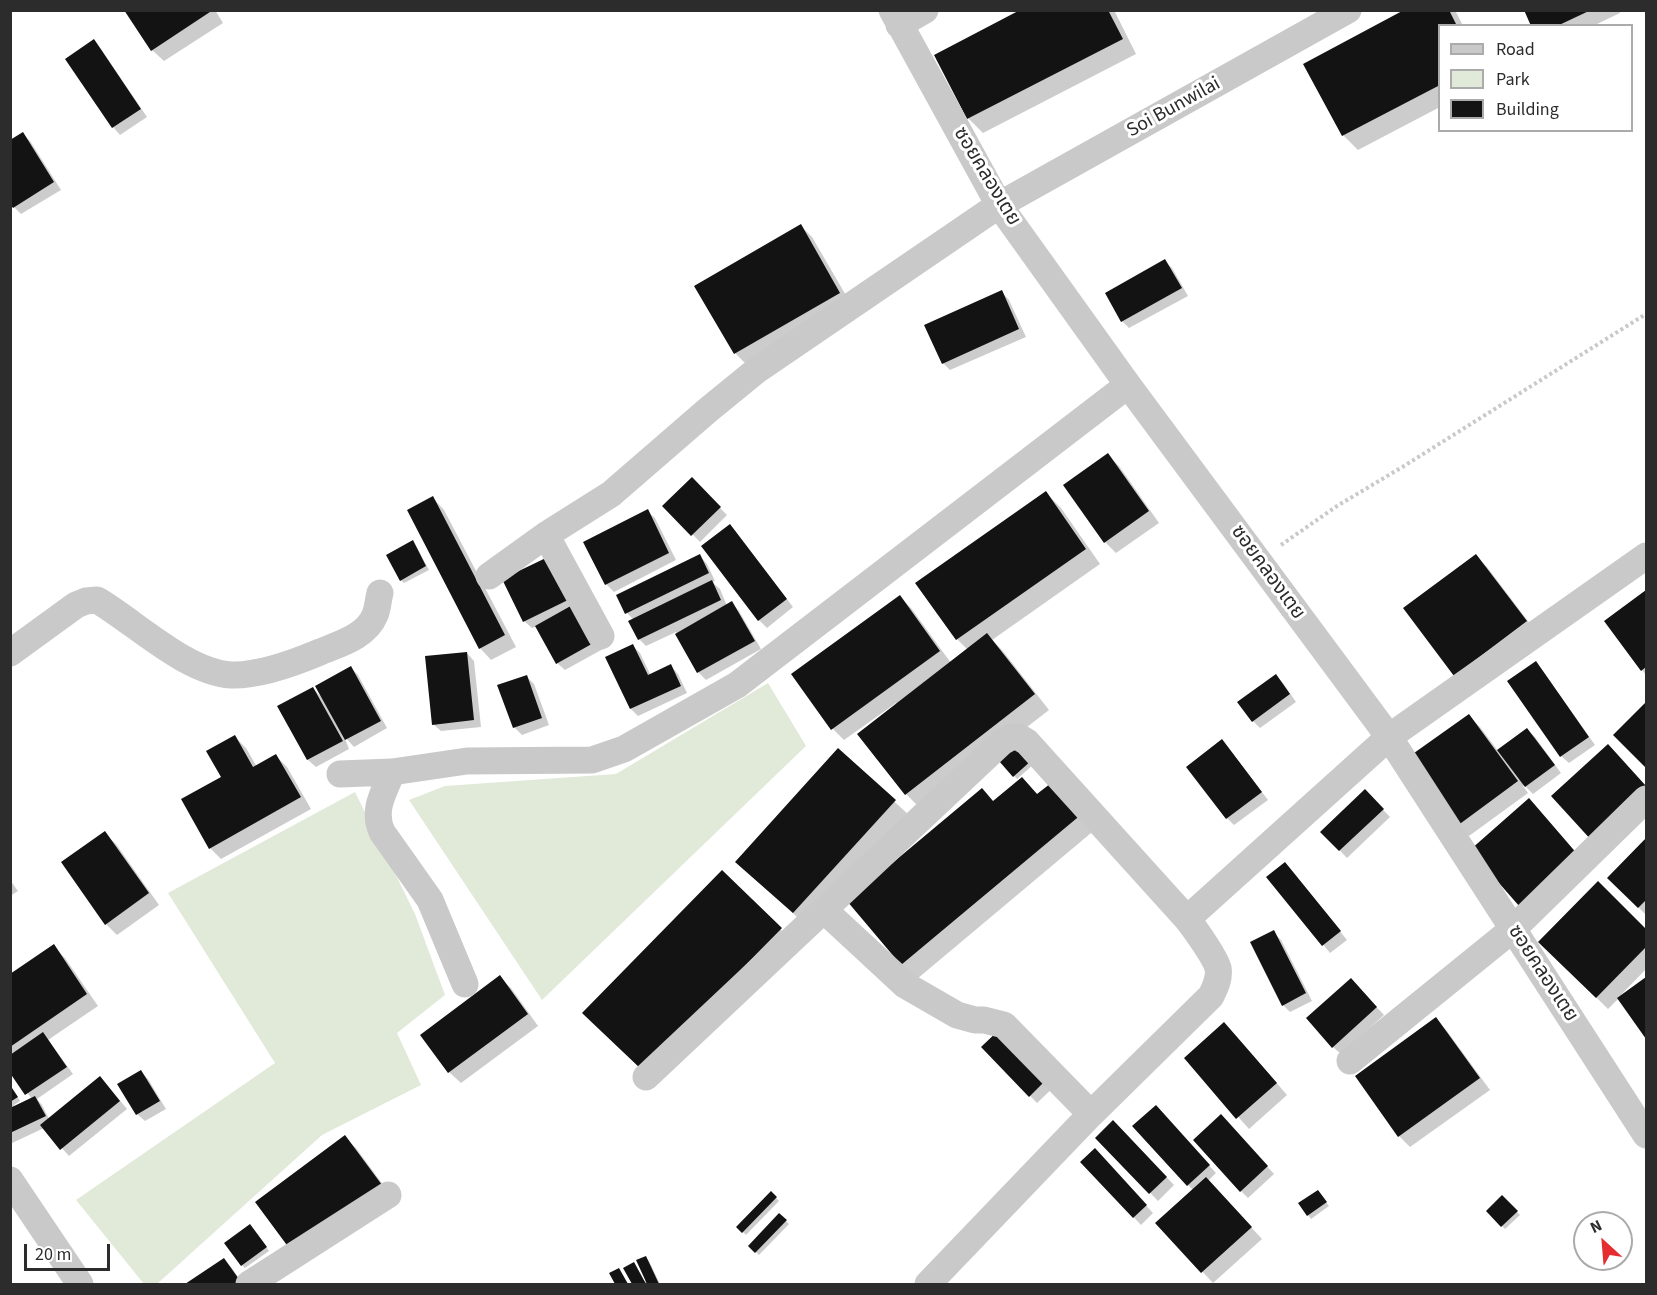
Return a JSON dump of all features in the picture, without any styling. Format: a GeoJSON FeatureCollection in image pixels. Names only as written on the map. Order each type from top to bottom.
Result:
{"type":"FeatureCollection","features":[{"type":"Feature","properties":{"kind":"street"},"geometry":{"type":"LineString","coordinates":[[896,18],[925,10]]}},
{"type":"Feature","properties":{"kind":"street","name":"Soi Bunwilai"},"geometry":{"type":"LineString","coordinates":[[489,576],[546,535],[611,494],[757,370],[999,205],[1348,10]]}},
{"type":"Feature","properties":{"kind":"street","name":"ซอยคลองเตย"},"geometry":{"type":"LineString","coordinates":[[896,18],[999,205],[1128,385],[1389,737],[1647,1135]]}},
{"type":"Feature","properties":{"kind":"street"},"geometry":{"type":"LineString","coordinates":[[340,774],[392,772],[467,762],[592,760],[624,749],[737,685],[1128,385]]}},
{"type":"Feature","properties":{"kind":"street"},"geometry":{"type":"LineString","coordinates":[[546,535],[601,636]]}},
{"type":"Feature","properties":{"kind":"street"},"geometry":{"type":"LineString","coordinates":[[1187,919],[1389,737],[1647,556]]}},
{"type":"Feature","properties":{"kind":"street"},"geometry":{"type":"LineString","coordinates":[[10,653],[76,604],[97,600],[177,655],[203,668],[230,675],[255,673],[300,660],[351,639],[366,628],[375,615],[380,593]]}},
{"type":"Feature","properties":{"kind":"street"},"geometry":{"type":"LineString","coordinates":[[646,1077],[1002,742],[1013,736],[1020,736],[1187,919],[1218,968],[1217,982],[1211,996],[1091,1114],[928,1284]]}},
{"type":"Feature","properties":{"kind":"street"},"geometry":{"type":"LineString","coordinates":[[392,772],[378,809],[377,822],[430,900],[465,984]]}},
{"type":"Feature","properties":{"kind":"street"},"geometry":{"type":"LineString","coordinates":[[1350,1061],[1513,929],[1647,799]]}},
{"type":"Feature","properties":{"kind":"street"},"geometry":{"type":"LineString","coordinates":[[824,910],[906,985],[957,1015],[1004,1025],[1091,1114]]}},
{"type":"Feature","properties":{"kind":"street"},"geometry":{"type":"LineString","coordinates":[[10,1180],[81,1284]]}},
{"type":"Feature","properties":{"kind":"street"},"geometry":{"type":"LineString","coordinates":[[249,1284],[388,1195]]}},
{"type":"Feature","properties":{"kind":"path"},"geometry":{"type":"LineString","coordinates":[[1258,561],[1337,506],[1647,314]]}},
{"type":"Feature","properties":{"kind":"green space"},"geometry":{"type":"Polygon","coordinates":[[[768,683],[806,746],[542,1000],[409,800],[445,786],[616,774],[768,683]]]}},
{"type":"Feature","properties":{"kind":"green space"},"geometry":{"type":"Polygon","coordinates":[[[355,792],[415,914],[445,995],[397,1033],[421,1085],[322,1135],[157,1284],[144,1284],[76,1200],[275,1063],[168,893],[355,792]]]}},
{"type":"Feature","properties":{"kind":"building"},"geometry":{"type":"Polygon","coordinates":[[[124,10],[213,10],[151,51],[124,10]]]}},
{"type":"Feature","properties":{"kind":"building"},"geometry":{"type":"Polygon","coordinates":[[[1020,10],[1108,10],[1123,39],[967,119],[934,55],[1020,10]]]}},
{"type":"Feature","properties":{"kind":"building"},"geometry":{"type":"Polygon","coordinates":[[[1404,10],[1449,10],[1456,24],[1438,24],[1438,86],[1342,136],[1303,64],[1404,10]]]}},
{"type":"Feature","properties":{"kind":"building"},"geometry":{"type":"Polygon","coordinates":[[[1524,10],[1591,10],[1561,24],[1530,24],[1524,10]]]}},
{"type":"Feature","properties":{"kind":"building"},"geometry":{"type":"Polygon","coordinates":[[[94,39],[141,109],[112,128],[65,59],[94,39]]]}},
{"type":"Feature","properties":{"kind":"building"},"geometry":{"type":"Polygon","coordinates":[[[23,132],[54,182],[13,208],[10,204],[10,140],[23,132]]]}},
{"type":"Feature","properties":{"kind":"building"},"geometry":{"type":"Polygon","coordinates":[[[801,224],[840,293],[734,354],[694,286],[801,224]]]}},
{"type":"Feature","properties":{"kind":"building"},"geometry":{"type":"Polygon","coordinates":[[[1165,259],[1182,288],[1121,322],[1105,293],[1165,259]]]}},
{"type":"Feature","properties":{"kind":"building"},"geometry":{"type":"Polygon","coordinates":[[[1002,290],[1019,329],[942,364],[924,325],[1002,290]]]}},
{"type":"Feature","properties":{"kind":"building"},"geometry":{"type":"Polygon","coordinates":[[[1108,453],[1149,511],[1104,543],[1063,485],[1108,453]]]}},
{"type":"Feature","properties":{"kind":"building"},"geometry":{"type":"Polygon","coordinates":[[[692,477],[721,507],[691,536],[662,506],[692,477]]]}},
{"type":"Feature","properties":{"kind":"building"},"geometry":{"type":"Polygon","coordinates":[[[1046,491],[1086,549],[956,640],[915,583],[1046,491]]]}},
{"type":"Feature","properties":{"kind":"building"},"geometry":{"type":"Polygon","coordinates":[[[433,496],[505,635],[479,649],[407,510],[433,496]]]}},
{"type":"Feature","properties":{"kind":"building"},"geometry":{"type":"Polygon","coordinates":[[[648,509],[669,553],[605,585],[583,542],[648,509]]]}},
{"type":"Feature","properties":{"kind":"building"},"geometry":{"type":"Polygon","coordinates":[[[730,524],[787,599],[758,621],[701,546],[730,524]]]}},
{"type":"Feature","properties":{"kind":"building"},"geometry":{"type":"Polygon","coordinates":[[[413,540],[426,566],[400,581],[386,555],[413,540]]]}},
{"type":"Feature","properties":{"kind":"building"},"geometry":{"type":"Polygon","coordinates":[[[700,554],[709,573],[625,614],[616,595],[700,554]]]}},
{"type":"Feature","properties":{"kind":"building"},"geometry":{"type":"Polygon","coordinates":[[[1476,554],[1527,621],[1454,676],[1403,608],[1476,554]]]}},
{"type":"Feature","properties":{"kind":"building"},"geometry":{"type":"Polygon","coordinates":[[[550,556],[570,599],[523,622],[502,579],[550,556]]]}},
{"type":"Feature","properties":{"kind":"building"},"geometry":{"type":"Polygon","coordinates":[[[712,580],[721,600],[638,640],[628,621],[712,580]]]}},
{"type":"Feature","properties":{"kind":"building"},"geometry":{"type":"Polygon","coordinates":[[[1646,590],[1646,667],[1641,671],[1604,621],[1646,590]]]}},
{"type":"Feature","properties":{"kind":"building"},"geometry":{"type":"Polygon","coordinates":[[[900,595],[940,651],[831,730],[791,674],[900,595]]]}},
{"type":"Feature","properties":{"kind":"building"},"geometry":{"type":"Polygon","coordinates":[[[732,601],[755,641],[697,673],[675,634],[732,601]]]}},
{"type":"Feature","properties":{"kind":"building"},"geometry":{"type":"Polygon","coordinates":[[[576,603],[597,641],[556,664],[535,626],[576,603]]]}},
{"type":"Feature","properties":{"kind":"building"},"geometry":{"type":"Polygon","coordinates":[[[987,633],[1035,694],[905,795],[857,734],[987,633]]]}},
{"type":"Feature","properties":{"kind":"building"},"geometry":{"type":"Polygon","coordinates":[[[633,644],[648,675],[671,664],[681,686],[630,709],[605,657],[633,644]]]}},
{"type":"Feature","properties":{"kind":"building"},"geometry":{"type":"Polygon","coordinates":[[[467,652],[474,720],[432,725],[425,656],[467,652]]]}},
{"type":"Feature","properties":{"kind":"building"},"geometry":{"type":"Polygon","coordinates":[[[1536,661],[1589,737],[1560,757],[1507,681],[1536,661]]]}},
{"type":"Feature","properties":{"kind":"building"},"geometry":{"type":"Polygon","coordinates":[[[351,666],[381,721],[345,740],[315,686],[351,666]]]}},
{"type":"Feature","properties":{"kind":"building"},"geometry":{"type":"Polygon","coordinates":[[[1276,674],[1290,694],[1252,722],[1237,702],[1276,674]]]}},
{"type":"Feature","properties":{"kind":"building"},"geometry":{"type":"Polygon","coordinates":[[[527,675],[542,718],[513,728],[497,685],[527,675]]]}},
{"type":"Feature","properties":{"kind":"building"},"geometry":{"type":"Polygon","coordinates":[[[313,687],[343,741],[307,760],[277,706],[313,687]]]}},
{"type":"Feature","properties":{"kind":"building"},"geometry":{"type":"Polygon","coordinates":[[[1646,702],[1646,768],[1613,735],[1646,702]]]}},
{"type":"Feature","properties":{"kind":"building"},"geometry":{"type":"Polygon","coordinates":[[[1469,714],[1518,781],[1457,826],[1407,758],[1469,714]]]}},
{"type":"Feature","properties":{"kind":"building"},"geometry":{"type":"Polygon","coordinates":[[[1527,728],[1555,765],[1525,787],[1497,750],[1527,728]]]}},
{"type":"Feature","properties":{"kind":"building"},"geometry":{"type":"Polygon","coordinates":[[[235,735],[253,767],[276,754],[301,797],[209,849],[181,799],[221,777],[206,751],[235,735]]]}},
{"type":"Feature","properties":{"kind":"building"},"geometry":{"type":"Polygon","coordinates":[[[1222,739],[1262,792],[1226,819],[1186,767],[1222,739]]]}},
{"type":"Feature","properties":{"kind":"building"},"geometry":{"type":"Polygon","coordinates":[[[1018,744],[1032,760],[1013,777],[999,761],[1018,744]]]}},
{"type":"Feature","properties":{"kind":"building"},"geometry":{"type":"Polygon","coordinates":[[[1608,744],[1646,786],[1646,793],[1593,842],[1551,796],[1608,744]]]}},
{"type":"Feature","properties":{"kind":"building"},"geometry":{"type":"Polygon","coordinates":[[[838,748],[896,800],[793,913],[735,862],[838,748]]]}},
{"type":"Feature","properties":{"kind":"building"},"geometry":{"type":"Polygon","coordinates":[[[1022,777],[1037,794],[1055,780],[1083,813],[901,965],[847,901],[982,788],[993,801],[1022,777]]]}},
{"type":"Feature","properties":{"kind":"building"},"geometry":{"type":"Polygon","coordinates":[[[1365,789],[1384,809],[1339,851],[1320,832],[1365,789]]]}},
{"type":"Feature","properties":{"kind":"building"},"geometry":{"type":"Polygon","coordinates":[[[1529,798],[1579,856],[1520,907],[1470,850],[1529,798]]]}},
{"type":"Feature","properties":{"kind":"building"},"geometry":{"type":"Polygon","coordinates":[[[105,831],[149,893],[105,925],[61,862],[105,831]]]}},
{"type":"Feature","properties":{"kind":"building"},"geometry":{"type":"Polygon","coordinates":[[[1646,838],[1646,900],[1638,908],[1607,878],[1646,838]]]}},
{"type":"Feature","properties":{"kind":"building"},"geometry":{"type":"Polygon","coordinates":[[[1285,862],[1341,931],[1322,946],[1266,877],[1285,862]]]}},
{"type":"Feature","properties":{"kind":"building"},"geometry":{"type":"Polygon","coordinates":[[[722,870],[782,928],[642,1070],[582,1013],[722,870]]]}},
{"type":"Feature","properties":{"kind":"building"},"geometry":{"type":"Polygon","coordinates":[[[1598,881],[1646,929],[1646,947],[1596,998],[1538,942],[1598,881]]]}},
{"type":"Feature","properties":{"kind":"building"},"geometry":{"type":"Polygon","coordinates":[[[1274,930],[1306,993],[1282,1006],[1250,942],[1274,930]]]}},
{"type":"Feature","properties":{"kind":"building"},"geometry":{"type":"Polygon","coordinates":[[[54,944],[87,994],[10,1047],[10,974],[54,944]]]}},
{"type":"Feature","properties":{"kind":"building"},"geometry":{"type":"Polygon","coordinates":[[[500,975],[528,1014],[448,1073],[420,1035],[500,975]]]}},
{"type":"Feature","properties":{"kind":"building"},"geometry":{"type":"Polygon","coordinates":[[[1646,977],[1646,1039],[1617,998],[1646,977]]]}},
{"type":"Feature","properties":{"kind":"building"},"geometry":{"type":"Polygon","coordinates":[[[1351,978],[1377,1007],[1332,1048],[1306,1018],[1351,978]]]}},
{"type":"Feature","properties":{"kind":"building"},"geometry":{"type":"Polygon","coordinates":[[[1436,1017],[1480,1078],[1398,1137],[1355,1076],[1436,1017]]]}},
{"type":"Feature","properties":{"kind":"building"},"geometry":{"type":"Polygon","coordinates":[[[1224,1022],[1277,1083],[1236,1119],[1184,1058],[1224,1022]]]}},
{"type":"Feature","properties":{"kind":"building"},"geometry":{"type":"Polygon","coordinates":[[[1001,1028],[1049,1077],[1029,1097],[981,1047],[1001,1028]]]}},
{"type":"Feature","properties":{"kind":"building"},"geometry":{"type":"Polygon","coordinates":[[[43,1032],[67,1067],[25,1095],[10,1073],[10,1055],[43,1032]]]}},
{"type":"Feature","properties":{"kind":"building"},"geometry":{"type":"Polygon","coordinates":[[[141,1070],[160,1101],[136,1115],[117,1084],[141,1070]]]}},
{"type":"Feature","properties":{"kind":"building"},"geometry":{"type":"Polygon","coordinates":[[[100,1076],[120,1101],[60,1150],[40,1125],[100,1076]]]}},
{"type":"Feature","properties":{"kind":"building"},"geometry":{"type":"Polygon","coordinates":[[[10,1085],[18,1097],[10,1102],[10,1085]]]}},
{"type":"Feature","properties":{"kind":"building"},"geometry":{"type":"Polygon","coordinates":[[[35,1096],[46,1116],[10,1133],[10,1108],[35,1096]]]}},
{"type":"Feature","properties":{"kind":"building"},"geometry":{"type":"Polygon","coordinates":[[[1156,1105],[1210,1165],[1187,1186],[1132,1126],[1156,1105]]]}},
{"type":"Feature","properties":{"kind":"building"},"geometry":{"type":"Polygon","coordinates":[[[1221,1114],[1268,1166],[1240,1192],[1193,1140],[1221,1114]]]}},
{"type":"Feature","properties":{"kind":"building"},"geometry":{"type":"Polygon","coordinates":[[[1113,1120],[1167,1177],[1149,1194],[1095,1138],[1113,1120]]]}},
{"type":"Feature","properties":{"kind":"building"},"geometry":{"type":"Polygon","coordinates":[[[345,1135],[382,1185],[292,1252],[255,1202],[345,1135]]]}},
{"type":"Feature","properties":{"kind":"building"},"geometry":{"type":"Polygon","coordinates":[[[1095,1148],[1147,1205],[1133,1218],[1080,1162],[1095,1148]]]}},
{"type":"Feature","properties":{"kind":"building"},"geometry":{"type":"Polygon","coordinates":[[[1206,1177],[1252,1227],[1201,1273],[1155,1223],[1206,1177]]]}},
{"type":"Feature","properties":{"kind":"building"},"geometry":{"type":"Polygon","coordinates":[[[1318,1190],[1327,1202],[1307,1216],[1298,1203],[1318,1190]]]}},
{"type":"Feature","properties":{"kind":"building"},"geometry":{"type":"Polygon","coordinates":[[[771,1191],[777,1197],[742,1233],[736,1227],[771,1191]]]}},
{"type":"Feature","properties":{"kind":"building"},"geometry":{"type":"Polygon","coordinates":[[[1502,1195],[1518,1211],[1501,1227],[1486,1211],[1502,1195]]]}},
{"type":"Feature","properties":{"kind":"building"},"geometry":{"type":"Polygon","coordinates":[[[779,1213],[787,1220],[755,1253],[748,1246],[779,1213]]]}},
{"type":"Feature","properties":{"kind":"building"},"geometry":{"type":"Polygon","coordinates":[[[250,1224],[267,1247],[241,1266],[224,1243],[250,1224]]]}},
{"type":"Feature","properties":{"kind":"building"},"geometry":{"type":"Polygon","coordinates":[[[646,1256],[659,1284],[647,1284],[636,1260],[646,1256]]]}},
{"type":"Feature","properties":{"kind":"building"},"geometry":{"type":"Polygon","coordinates":[[[224,1258],[241,1282],[237,1284],[185,1284],[224,1258]]]}},
{"type":"Feature","properties":{"kind":"building"},"geometry":{"type":"Polygon","coordinates":[[[634,1262],[646,1284],[632,1284],[623,1268],[634,1262]]]}},
{"type":"Feature","properties":{"kind":"building"},"geometry":{"type":"Polygon","coordinates":[[[619,1268],[628,1284],[615,1284],[609,1273],[619,1268]]]}}]}
